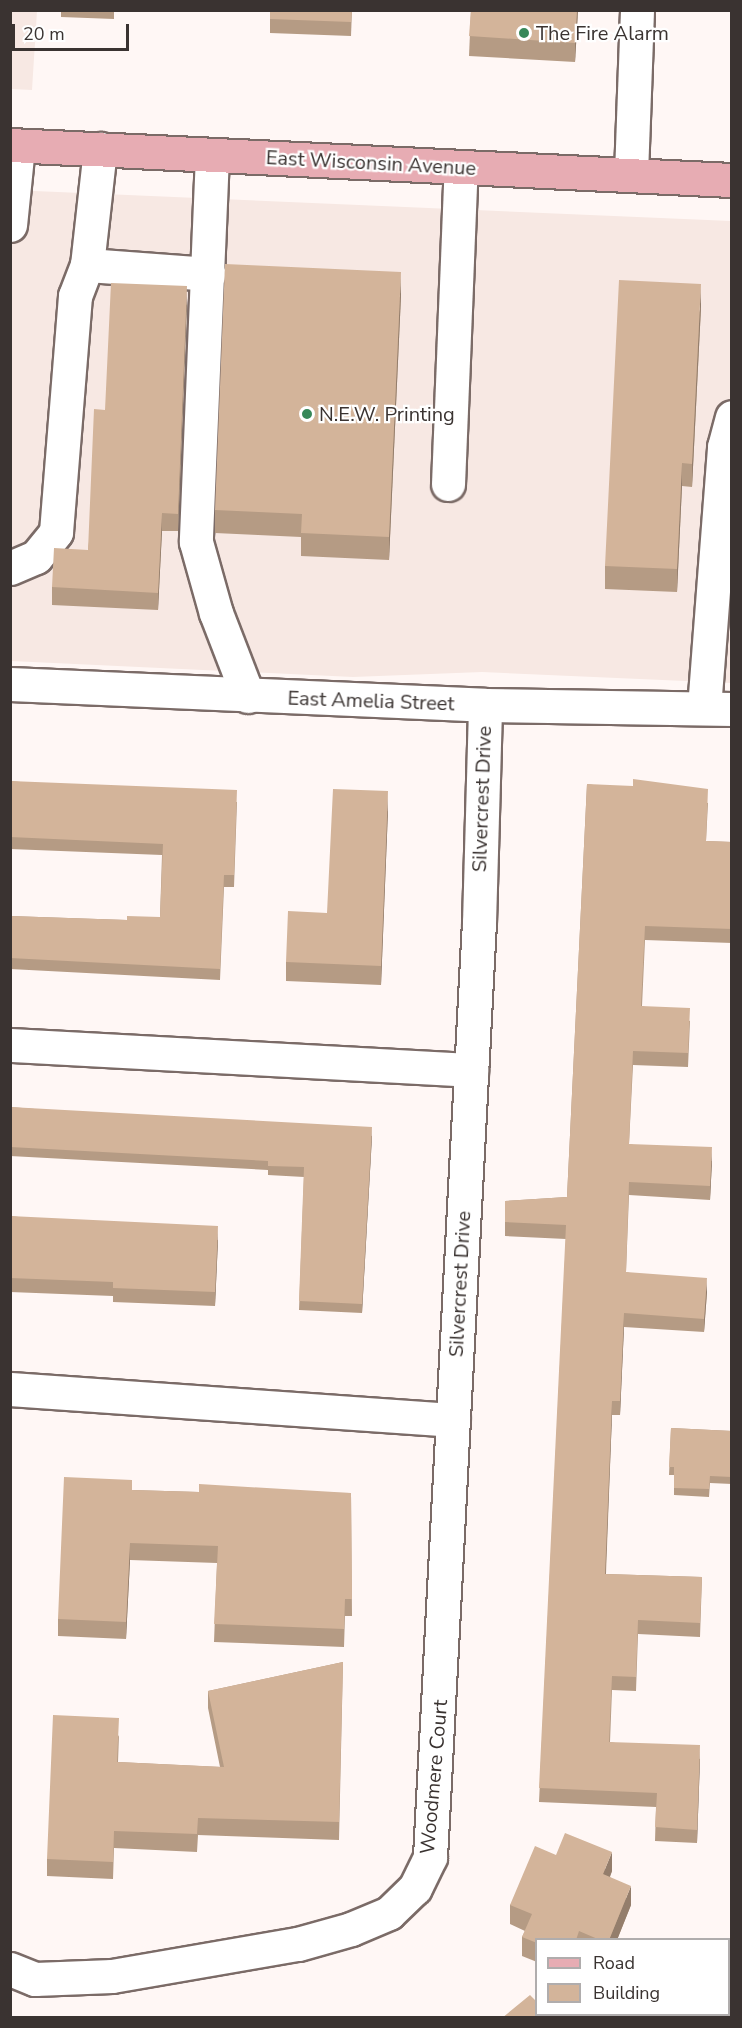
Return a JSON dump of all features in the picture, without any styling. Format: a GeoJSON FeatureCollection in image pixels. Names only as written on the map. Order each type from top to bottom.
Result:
{"type":"FeatureCollection","features":[{"type":"Feature","properties":{"kind":"main road","name":"East Wisconsin Avenue"},"geometry":{"type":"LineString","coordinates":[[14,145],[732,180]]}},
{"type":"Feature","properties":{"kind":"street"},"geometry":{"type":"LineString","coordinates":[[631,174],[637,10]]}},
{"type":"Feature","properties":{"kind":"street"},"geometry":{"type":"LineString","coordinates":[[10,225],[14,145]]}},
{"type":"Feature","properties":{"kind":"street"},"geometry":{"type":"LineString","coordinates":[[10,568],[36,557],[56,532],[75,296],[87,265],[100,149]]}},
{"type":"Feature","properties":{"kind":"street"},"geometry":{"type":"LineString","coordinates":[[212,155],[209,274],[196,542],[216,613],[248,696]]}},
{"type":"Feature","properties":{"kind":"street"},"geometry":{"type":"LineString","coordinates":[[448,484],[461,167]]}},
{"type":"Feature","properties":{"kind":"street"},"geometry":{"type":"LineString","coordinates":[[87,265],[209,274]]}},
{"type":"Feature","properties":{"kind":"street"},"geometry":{"type":"LineString","coordinates":[[718,709],[724,447],[732,417]]}},
{"type":"Feature","properties":{"kind":"street","name":"East Amelia Street"},"geometry":{"type":"LineString","coordinates":[[10,684],[485,705],[718,709]]}},
{"type":"Feature","properties":{"kind":"street","name":"Silvercrest Drive"},"geometry":{"type":"LineString","coordinates":[[453,1420],[471,1070],[485,705]]}},
{"type":"Feature","properties":{"kind":"street"},"geometry":{"type":"LineString","coordinates":[[10,1045],[471,1070]]}},
{"type":"Feature","properties":{"kind":"street"},"geometry":{"type":"LineString","coordinates":[[10,1389],[453,1420]]}},
{"type":"Feature","properties":{"kind":"street","name":"Woodmere Court"},"geometry":{"type":"LineString","coordinates":[[10,1969],[35,1979],[102,1977],[298,1944],[351,1929],[389,1913],[415,1888],[430,1857],[435,1815],[453,1420]]}},
{"type":"Feature","properties":{"kind":"shaded area"},"geometry":{"type":"Polygon","coordinates":[[[10,11],[37,11],[32,90],[11,89],[10,11]]]}},
{"type":"Feature","properties":{"kind":"shaded area"},"geometry":{"type":"Polygon","coordinates":[[[11,190],[731,221],[731,683],[482,672],[353,677],[11,661],[11,190]]]}},
{"type":"Feature","properties":{"kind":"building"},"geometry":{"type":"Polygon","coordinates":[[[270,10],[352,10],[351,22],[270,19],[270,10]]]}},
{"type":"Feature","properties":{"kind":"building"},"geometry":{"type":"Polygon","coordinates":[[[471,10],[577,10],[575,43],[469,36],[471,10]]]}},
{"type":"Feature","properties":{"kind":"building","name":"N.E.W. Printing"},"geometry":{"type":"Polygon","coordinates":[[[225,264],[401,272],[389,537],[301,533],[302,514],[215,510],[225,264]]]}},
{"type":"Feature","properties":{"kind":"building"},"geometry":{"type":"Polygon","coordinates":[[[619,280],[701,284],[692,464],[682,463],[677,569],[605,566],[619,280]]]}},
{"type":"Feature","properties":{"kind":"building"},"geometry":{"type":"Polygon","coordinates":[[[111,283],[187,286],[178,514],[162,513],[158,593],[52,587],[54,548],[88,550],[94,409],[105,410],[111,283]]]}},
{"type":"Feature","properties":{"kind":"building"},"geometry":{"type":"Polygon","coordinates":[[[633,779],[708,789],[706,841],[732,842],[732,929],[645,926],[641,1006],[690,1008],[688,1053],[633,1051],[629,1144],[712,1147],[710,1186],[629,1182],[626,1272],[707,1278],[704,1319],[624,1313],[620,1401],[612,1401],[605,1574],[702,1577],[700,1623],[638,1620],[636,1677],[612,1676],[609,1742],[700,1745],[697,1830],[655,1827],[657,1793],[539,1788],[566,1225],[505,1222],[505,1201],[567,1197],[587,784],[633,786],[633,779]]]}},
{"type":"Feature","properties":{"kind":"building"},"geometry":{"type":"Polygon","coordinates":[[[10,781],[237,790],[234,875],[224,875],[220,969],[10,958],[10,916],[127,920],[127,916],[160,917],[163,844],[10,837],[10,781]]]}},
{"type":"Feature","properties":{"kind":"building"},"geometry":{"type":"Polygon","coordinates":[[[333,789],[388,791],[381,966],[286,962],[288,911],[327,913],[333,789]]]}},
{"type":"Feature","properties":{"kind":"building"},"geometry":{"type":"Polygon","coordinates":[[[10,1107],[372,1127],[362,1304],[299,1301],[304,1167],[268,1166],[268,1161],[10,1147],[10,1107]]]}},
{"type":"Feature","properties":{"kind":"building"},"geometry":{"type":"Polygon","coordinates":[[[10,1216],[218,1226],[215,1292],[113,1288],[113,1282],[10,1278],[10,1216]]]}},
{"type":"Feature","properties":{"kind":"building"},"geometry":{"type":"Polygon","coordinates":[[[671,1428],[732,1431],[732,1477],[710,1476],[709,1489],[674,1488],[674,1467],[669,1467],[671,1428]]]}},
{"type":"Feature","properties":{"kind":"building"},"geometry":{"type":"Polygon","coordinates":[[[64,1477],[132,1480],[132,1490],[199,1492],[199,1484],[351,1493],[352,1599],[345,1599],[344,1629],[214,1624],[218,1546],[130,1543],[126,1622],[58,1619],[64,1477]]]}},
{"type":"Feature","properties":{"kind":"building"},"geometry":{"type":"Polygon","coordinates":[[[343,1662],[339,1822],[198,1818],[197,1834],[114,1831],[113,1862],[47,1859],[53,1715],[119,1718],[117,1762],[224,1767],[208,1691],[343,1662]]]}},
{"type":"Feature","properties":{"kind":"building"},"geometry":{"type":"Polygon","coordinates":[[[565,1833],[612,1852],[603,1874],[631,1886],[610,1938],[595,1938],[579,1931],[577,1938],[535,1938],[535,1942],[522,1937],[532,1914],[510,1905],[535,1846],[556,1855],[565,1833]]]}},
{"type":"Feature","properties":{"kind":"building"},"geometry":{"type":"Polygon","coordinates":[[[530,1995],[535,2000],[535,2016],[549,2018],[502,2018],[530,1995]]]}},
{"type":"Feature","properties":{"kind":"place","name":"The Fire Alarm"},"geometry":{"type":"Point","coordinates":[524,33]}},
{"type":"Feature","properties":{"kind":"place","name":"N.E.W. Printing"},"geometry":{"type":"Point","coordinates":[307,414]}}]}
